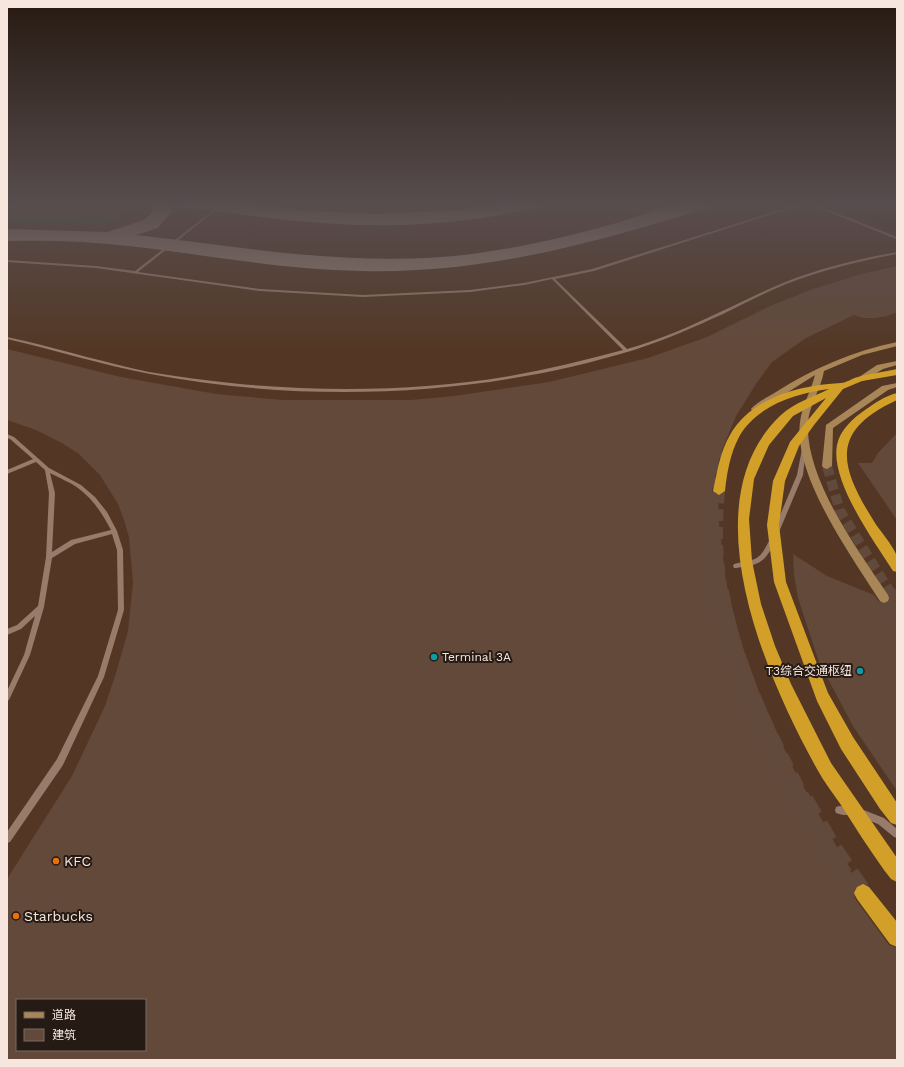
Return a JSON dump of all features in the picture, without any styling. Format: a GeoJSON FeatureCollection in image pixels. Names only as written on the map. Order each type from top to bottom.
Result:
{"type":"FeatureCollection","features":[{"type":"Feature","properties":{"kind":"highway"},"geometry":{"type":"LineString","coordinates":[[897,372],[860,379],[843,386],[788,415],[771,433],[757,455],[747,486],[743,524],[745,563],[757,612],[776,668],[820,759],[897,873]]}},
{"type":"Feature","properties":{"kind":"highway"},"geometry":{"type":"LineString","coordinates":[[719,491],[723,470],[738,430],[754,414],[774,401],[803,390],[843,386]]}},
{"type":"Feature","properties":{"kind":"highway"},"geometry":{"type":"LineString","coordinates":[[843,386],[794,445],[781,475],[773,525],[780,582],[822,696],[847,743],[897,818]]}},
{"type":"Feature","properties":{"kind":"highway"},"geometry":{"type":"LineString","coordinates":[[897,396],[861,417],[848,431],[842,446],[842,462],[846,480],[897,567]]}},
{"type":"Feature","properties":{"kind":"highway"},"geometry":{"type":"LineString","coordinates":[[863,893],[895,940]]}},
{"type":"Feature","properties":{"kind":"main road"},"geometry":{"type":"LineString","coordinates":[[723,452],[748,414],[780,391],[853,355],[897,344]]}},
{"type":"Feature","properties":{"kind":"main road"},"geometry":{"type":"LineString","coordinates":[[860,379],[880,367],[897,363]]}},
{"type":"Feature","properties":{"kind":"main road"},"geometry":{"type":"LineString","coordinates":[[820,370],[818,381],[812,394],[804,423],[805,447],[820,487],[840,527],[884,598]]}},
{"type":"Feature","properties":{"kind":"main road"},"geometry":{"type":"LineString","coordinates":[[827,466],[829,427],[884,388],[897,385]]}},
{"type":"Feature","properties":{"kind":"lane"},"geometry":{"type":"LineString","coordinates":[[135,273],[162,252]]}},
{"type":"Feature","properties":{"kind":"lane"},"geometry":{"type":"LineString","coordinates":[[7,261],[96,268],[260,290],[363,296],[470,291],[593,270],[650,252]]}},
{"type":"Feature","properties":{"kind":"lane"},"geometry":{"type":"LineString","coordinates":[[7,338],[37,344],[113,365],[190,379],[252,386],[358,390],[423,388],[486,381],[575,365],[626,351],[697,325],[754,296],[796,279],[847,263],[897,253]]}},
{"type":"Feature","properties":{"kind":"lane"},"geometry":{"type":"LineString","coordinates":[[552,278],[626,351]]}},
{"type":"Feature","properties":{"kind":"lane"},"geometry":{"type":"LineString","coordinates":[[7,436],[12,438],[47,470],[79,486],[93,498],[105,513],[114,531],[120,550],[121,610],[101,677],[60,762],[7,839]]}},
{"type":"Feature","properties":{"kind":"lane"},"geometry":{"type":"LineString","coordinates":[[736,566],[755,564],[766,556],[800,475],[805,447]]}},
{"type":"Feature","properties":{"kind":"lane"},"geometry":{"type":"LineString","coordinates":[[7,472],[36,460]]}},
{"type":"Feature","properties":{"kind":"lane"},"geometry":{"type":"LineString","coordinates":[[7,698],[28,655],[41,607],[49,557],[52,506],[52,493],[47,470]]}},
{"type":"Feature","properties":{"kind":"lane"},"geometry":{"type":"LineString","coordinates":[[49,557],[73,542],[114,531]]}},
{"type":"Feature","properties":{"kind":"lane"},"geometry":{"type":"LineString","coordinates":[[7,632],[19,627],[31,618],[41,607]]}},
{"type":"Feature","properties":{"kind":"lane"},"geometry":{"type":"LineString","coordinates":[[839,810],[864,814],[881,821],[897,834]]}},
{"type":"Feature","properties":{"kind":"shaded area","name":"Terminal 3A"},"geometry":{"type":"Polygon","coordinates":[[[7,252],[897,252],[897,1060],[7,1060],[7,252]]]}},
{"type":"Feature","properties":{"kind":"building","name":"Terminal 3A"},"geometry":{"type":"Polygon","coordinates":[[[897,266],[897,312],[887,316],[875,318],[863,318],[854,315],[806,338],[772,362],[736,416],[720,455],[712,491],[719,496],[718,514],[726,583],[741,642],[759,692],[792,766],[858,885],[853,892],[856,900],[889,945],[897,948],[897,1060],[7,1060],[7,879],[72,776],[105,706],[128,631],[133,582],[129,537],[124,520],[118,504],[100,475],[79,454],[62,443],[36,430],[7,420],[7,349],[121,377],[216,394],[283,400],[411,400],[454,396],[549,382],[648,358],[707,337],[768,307],[810,290],[861,274],[897,266]]]}},
{"type":"Feature","properties":{"kind":"building"},"geometry":{"type":"Polygon","coordinates":[[[897,433],[897,520],[858,463],[872,463],[878,453],[897,433]]]}},
{"type":"Feature","properties":{"kind":"building","name":"T3综合交通枢纽"},"geometry":{"type":"Polygon","coordinates":[[[793,554],[827,576],[874,595],[879,602],[883,604],[890,600],[897,602],[897,791],[853,726],[819,662],[798,598],[794,575],[793,554]]]}},
{"type":"Feature","properties":{"kind":"taxiway"},"geometry":{"type":"LineString","coordinates":[[218,252],[310,263],[362,265],[448,262],[522,252]]}},
{"type":"Feature","properties":{"kind":"tunnel"},"geometry":{"type":"LineString","coordinates":[[713,592],[709,555],[710,521],[723,452]]}},
{"type":"Feature","properties":{"kind":"tunnel"},"geometry":{"type":"LineString","coordinates":[[827,466],[840,511],[890,592]]}},
{"type":"Feature","properties":{"kind":"tunnel"},"geometry":{"type":"LineString","coordinates":[[719,491],[717,542],[722,592]]}},
{"type":"Feature","properties":{"kind":"tunnel"},"geometry":{"type":"LineString","coordinates":[[713,591],[719,619],[736,673],[759,725],[799,801]]}},
{"type":"Feature","properties":{"kind":"tunnel"},"geometry":{"type":"LineString","coordinates":[[722,591],[735,646],[744,673],[766,725],[805,801]]}},
{"type":"Feature","properties":{"kind":"tunnel"},"geometry":{"type":"LineString","coordinates":[[889,591],[897,604]]}},
{"type":"Feature","properties":{"kind":"tunnel"},"geometry":{"type":"LineString","coordinates":[[884,598],[897,621]]}},
{"type":"Feature","properties":{"kind":"tunnel"},"geometry":{"type":"LineString","coordinates":[[798,800],[829,851],[863,901]]}},
{"type":"Feature","properties":{"kind":"tunnel"},"geometry":{"type":"LineString","coordinates":[[804,800],[832,848],[863,893]]}},
{"type":"Feature","properties":{"kind":"place","name":"Terminal 3A"},"geometry":{"type":"Point","coordinates":[434,657]}},
{"type":"Feature","properties":{"kind":"place","name":"T3综合交通枢纽"},"geometry":{"type":"Point","coordinates":[860,671]}},
{"type":"Feature","properties":{"kind":"place","name":"KFC"},"geometry":{"type":"Point","coordinates":[56,861]}},
{"type":"Feature","properties":{"kind":"place","name":"Starbucks"},"geometry":{"type":"Point","coordinates":[16,916]}}]}
